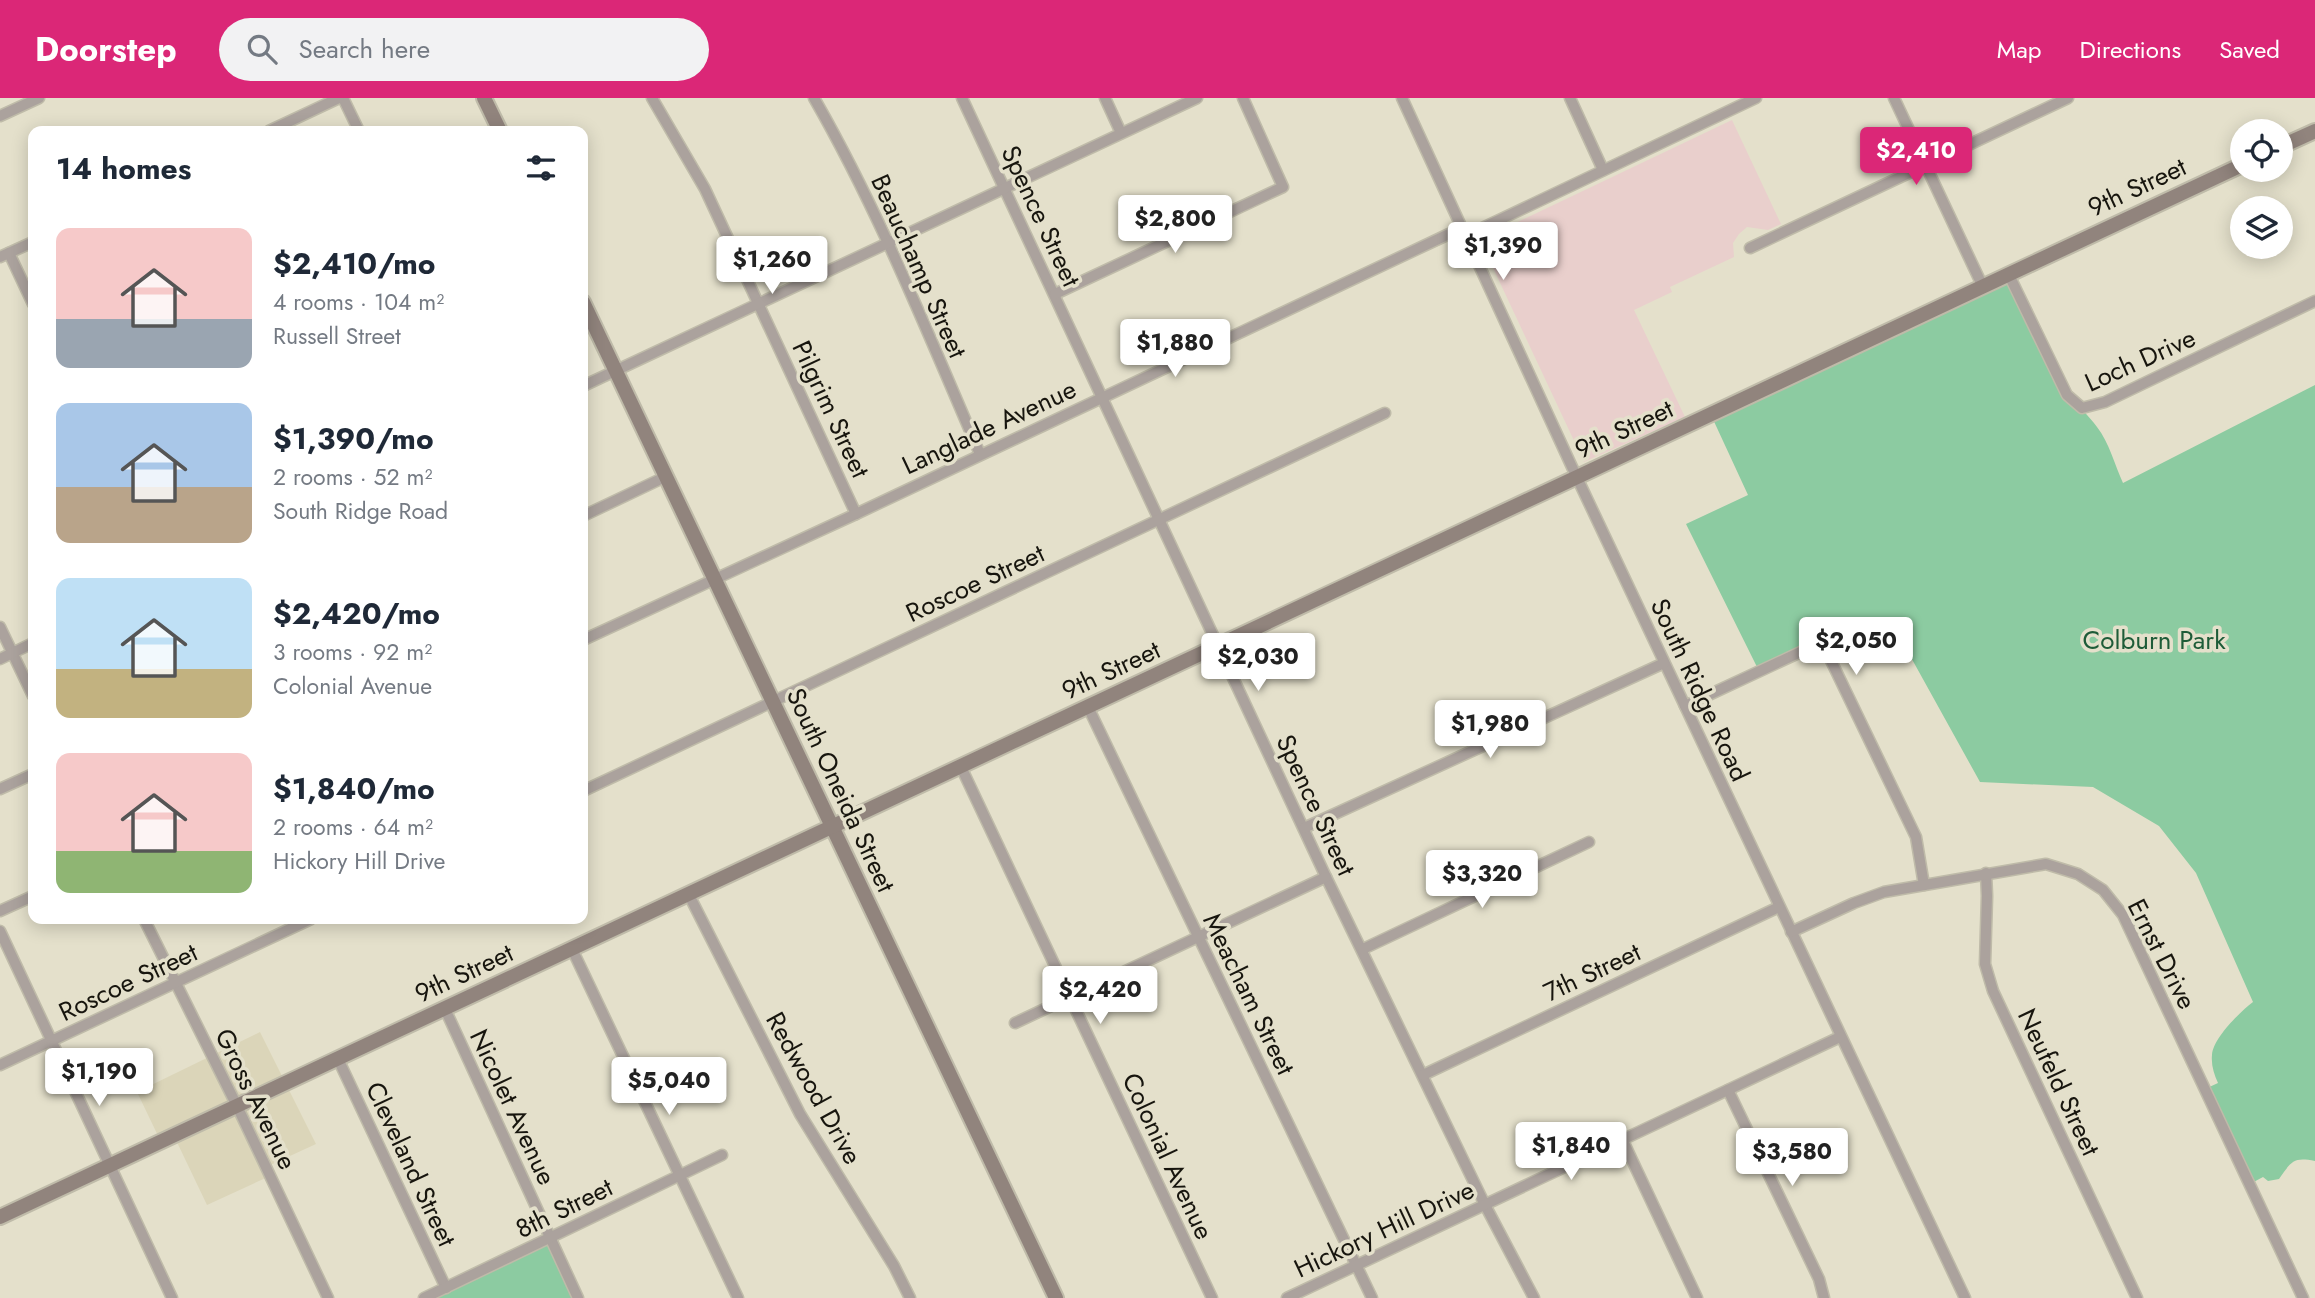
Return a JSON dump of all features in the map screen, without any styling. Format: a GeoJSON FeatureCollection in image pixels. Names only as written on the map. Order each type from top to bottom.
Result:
{"type":"FeatureCollection","features":[{"type":"Feature","properties":{"kind":"street"},"geometry":{"type":"LineString","coordinates":[[0,117],[39,98]]}},
{"type":"Feature","properties":{"kind":"street"},"geometry":{"type":"LineString","coordinates":[[280,126],[341,98],[356,126]]}},
{"type":"Feature","properties":{"kind":"street"},"geometry":{"type":"LineString","coordinates":[[484,98],[498,126]]}},
{"type":"Feature","properties":{"kind":"street","name":"Pilgrim Street"},"geometry":{"type":"LineString","coordinates":[[652,98],[705,188],[856,514]]}},
{"type":"Feature","properties":{"kind":"street","name":"Beauchamp Street"},"geometry":{"type":"LineString","coordinates":[[814,98],[836,135],[888,243],[980,454]]}},
{"type":"Feature","properties":{"kind":"street","name":"Spence Street"},"geometry":{"type":"LineString","coordinates":[[962,98],[1326,877],[1485,1205],[1534,1298]]}},
{"type":"Feature","properties":{"kind":"street"},"geometry":{"type":"LineString","coordinates":[[1105,98],[1121,133]]}},
{"type":"Feature","properties":{"kind":"street"},"geometry":{"type":"LineString","coordinates":[[588,384],[1197,98]]}},
{"type":"Feature","properties":{"kind":"street"},"geometry":{"type":"LineString","coordinates":[[1055,294],[1283,187],[1243,98]]}},
{"type":"Feature","properties":{"kind":"street","name":"South Ridge Road"},"geometry":{"type":"LineString","coordinates":[[1402,98],[1577,478],[1965,1298]]}},
{"type":"Feature","properties":{"kind":"street"},"geometry":{"type":"LineString","coordinates":[[1570,98],[1603,170]]}},
{"type":"Feature","properties":{"kind":"street","name":"Langlade Avenue"},"geometry":{"type":"LineString","coordinates":[[588,638],[1449,234],[1480,229],[1756,98]]}},
{"type":"Feature","properties":{"kind":"street"},"geometry":{"type":"LineString","coordinates":[[1894,98],[1983,287]]}},
{"type":"Feature","properties":{"kind":"street"},"geometry":{"type":"LineString","coordinates":[[1750,248],[2068,98]]}},
{"type":"Feature","properties":{"kind":"street"},"geometry":{"type":"LineString","coordinates":[[2293,141],[2315,131]]}},
{"type":"Feature","properties":{"kind":"street","name":"9th Street"},"geometry":{"type":"LineString","coordinates":[[0,1217],[2230,171]]}},
{"type":"Feature","properties":{"kind":"street"},"geometry":{"type":"LineString","coordinates":[[28,244],[5,255],[28,295]]}},
{"type":"Feature","properties":{"kind":"street","name":"Loch Drive"},"geometry":{"type":"LineString","coordinates":[[2009,275],[2067,395],[2082,408],[2105,402],[2315,301]]}},
{"type":"Feature","properties":{"kind":"street","name":"South Oneida Street"},"geometry":{"type":"LineString","coordinates":[[588,312],[1056,1298]]}},
{"type":"Feature","properties":{"kind":"street","name":"Roscoe Street"},"geometry":{"type":"LineString","coordinates":[[588,789],[1385,413]]}},
{"type":"Feature","properties":{"kind":"street"},"geometry":{"type":"LineString","coordinates":[[588,514],[667,476]]}},
{"type":"Feature","properties":{"kind":"street"},"geometry":{"type":"LineString","coordinates":[[0,627],[28,686]]}},
{"type":"Feature","properties":{"kind":"street"},"geometry":{"type":"LineString","coordinates":[[1685,706],[1822,642],[1916,837],[1924,885]]}},
{"type":"Feature","properties":{"kind":"street"},"geometry":{"type":"LineString","coordinates":[[0,659],[28,645]]}},
{"type":"Feature","properties":{"kind":"street"},"geometry":{"type":"LineString","coordinates":[[1304,828],[1664,663]]}},
{"type":"Feature","properties":{"kind":"street","name":"Meacham Street"},"geometry":{"type":"LineString","coordinates":[[1088,708],[1372,1298]]}},
{"type":"Feature","properties":{"kind":"street","name":"Colonial Avenue"},"geometry":{"type":"LineString","coordinates":[[961,767],[1212,1298]]}},
{"type":"Feature","properties":{"kind":"street"},"geometry":{"type":"LineString","coordinates":[[0,789],[28,776]]}},
{"type":"Feature","properties":{"kind":"street"},"geometry":{"type":"LineString","coordinates":[[1363,949],[1589,842]]}},
{"type":"Feature","properties":{"kind":"street","name":"Ernst Drive"},"geometry":{"type":"LineString","coordinates":[[1791,932],[1854,902],[1884,892],[2046,864],[2078,874],[2103,890],[2123,915],[2303,1298]]}},
{"type":"Feature","properties":{"kind":"street","name":"Neufeld Street"},"geometry":{"type":"LineString","coordinates":[[1986,873],[1985,964],[1993,991],[2137,1298]]}},
{"type":"Feature","properties":{"kind":"street"},"geometry":{"type":"LineString","coordinates":[[1015,1023],[1326,877]]}},
{"type":"Feature","properties":{"kind":"street","name":"Redwood Drive"},"geometry":{"type":"LineString","coordinates":[[689,895],[800,1114],[894,1266],[910,1298]]}},
{"type":"Feature","properties":{"kind":"street"},"geometry":{"type":"LineString","coordinates":[[0,911],[28,898]]}},
{"type":"Feature","properties":{"kind":"street","name":"7th Street"},"geometry":{"type":"LineString","coordinates":[[1423,1075],[1779,907]]}},
{"type":"Feature","properties":{"kind":"street","name":"Gross Avenue"},"geometry":{"type":"LineString","coordinates":[[147,924],[328,1298]]}},
{"type":"Feature","properties":{"kind":"street","name":"Roscoe Street"},"geometry":{"type":"LineString","coordinates":[[0,1065],[300,924]]}},
{"type":"Feature","properties":{"kind":"street"},"geometry":{"type":"LineString","coordinates":[[0,931],[172,1298]]}},
{"type":"Feature","properties":{"kind":"street"},"geometry":{"type":"LineString","coordinates":[[572,949],[738,1298]]}},
{"type":"Feature","properties":{"kind":"street","name":"Nicolet Avenue"},"geometry":{"type":"LineString","coordinates":[[445,1009],[578,1298]]}},
{"type":"Feature","properties":{"kind":"street","name":"Hickory Hill Drive"},"geometry":{"type":"LineString","coordinates":[[1287,1298],[1840,1037]]}},
{"type":"Feature","properties":{"kind":"street","name":"Cleveland Street"},"geometry":{"type":"LineString","coordinates":[[338,1059],[446,1288]]}},
{"type":"Feature","properties":{"kind":"street"},"geometry":{"type":"LineString","coordinates":[[1728,1090],[1819,1279],[1824,1298]]}},
{"type":"Feature","properties":{"kind":"street"},"geometry":{"type":"LineString","coordinates":[[1623,1141],[1697,1298]]}},
{"type":"Feature","properties":{"kind":"street","name":"8th Street"},"geometry":{"type":"LineString","coordinates":[[424,1298],[722,1155]]}},
{"type":"Feature","properties":{"kind":"shaded area"},"geometry":{"type":"Polygon","coordinates":[[[1732,120],[1781,224],[1768,230],[1747,227],[1733,243],[1734,257],[1670,287],[1672,292],[1634,310],[1685,417],[1584,462],[1480,240],[1732,120]]]}},
{"type":"Feature","properties":{"kind":"shaded area"},"geometry":{"type":"Polygon","coordinates":[[[260,1032],[316,1144],[266,1167],[270,1176],[207,1205],[174,1136],[161,1142],[137,1092],[260,1032]]]}},
{"type":"Feature","properties":{"kind":"green space","name":"Colburn Park"},"geometry":{"type":"Polygon","coordinates":[[[2009,275],[2067,395],[2087,414],[2101,433],[2123,483],[2315,385],[2315,1161],[2297,1160],[2279,1179],[2268,1181],[2263,1177],[2250,1184],[2205,1089],[2218,1083],[2212,1059],[2217,1041],[2253,1002],[2196,873],[2159,826],[2093,787],[1980,782],[1893,625],[1828,654],[1823,642],[1759,671],[1686,524],[1748,495],[1711,415],[2009,275]]]}},
{"type":"Feature","properties":{"kind":"green space"},"geometry":{"type":"Polygon","coordinates":[[[550,1238],[578,1298],[424,1298],[550,1238]]]}}]}
